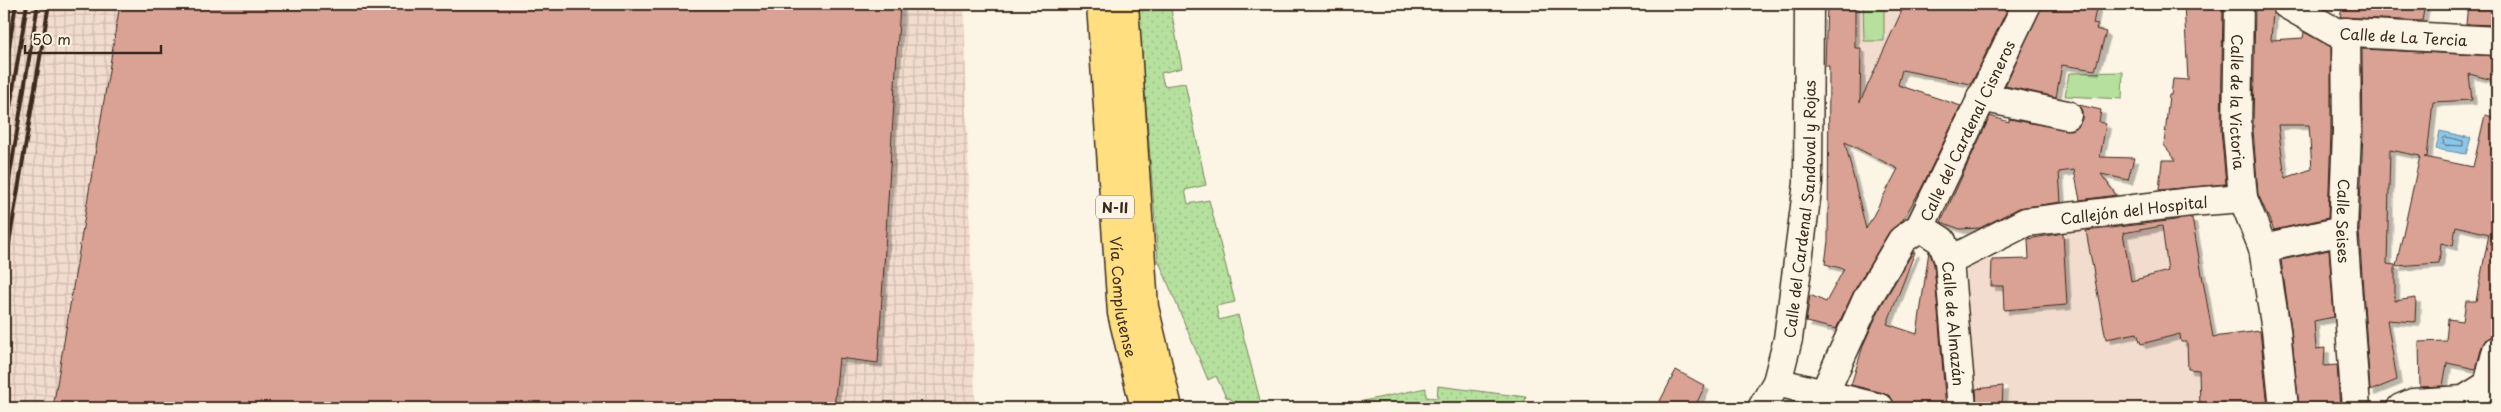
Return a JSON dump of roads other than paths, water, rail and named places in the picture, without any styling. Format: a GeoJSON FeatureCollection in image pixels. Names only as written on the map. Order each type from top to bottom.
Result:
{"type":"FeatureCollection","features":[{"type":"Feature","properties":{"kind":"main road","name":"Vía Complutense"},"geometry":{"type":"LineString","coordinates":[[1101,4],[1122,313],[1145,408]]}},
{"type":"Feature","properties":{"kind":"main road","name":"Vía Complutense"},"geometry":{"type":"LineString","coordinates":[[1124,4],[1144,308],[1168,408]]}},
{"type":"Feature","properties":{"kind":"street","name":"Calle del Cardenal Sandoval y Rojas"},"geometry":{"type":"LineString","coordinates":[[1762,408],[1777,382],[1788,339],[1806,192],[1801,115],[1809,4]]}},
{"type":"Feature","properties":{"kind":"street","name":"Calle del Cardenal Cisneros"},"geometry":{"type":"LineString","coordinates":[[1824,394],[1867,299],[1902,240],[1937,243],[1981,97],[2027,4]]}},
{"type":"Feature","properties":{"kind":"street","name":"Calle de la Victoria"},"geometry":{"type":"LineString","coordinates":[[2239,4],[2237,130],[2243,198],[2263,248],[2276,330],[2284,408]]}},
{"type":"Feature","properties":{"kind":"street","name":"Calle de La Tercia"},"geometry":{"type":"LineString","coordinates":[[2286,4],[2335,32],[2497,41]]}},
{"type":"Feature","properties":{"kind":"street","name":"Calle Seises"},"geometry":{"type":"LineString","coordinates":[[2346,32],[2347,132],[2343,231],[2356,408]]}},
{"type":"Feature","properties":{"kind":"street"},"geometry":{"type":"LineString","coordinates":[[1981,97],[2067,115]]}},
{"type":"Feature","properties":{"kind":"street","name":"Callejón del Hospital"},"geometry":{"type":"LineString","coordinates":[[1937,243],[2026,222],[2191,202],[2243,198]]}},
{"type":"Feature","properties":{"kind":"street"},"geometry":{"type":"LineString","coordinates":[[2263,248],[2343,231]]}},
{"type":"Feature","properties":{"kind":"street","name":"Calle de Almazán"},"geometry":{"type":"LineString","coordinates":[[1937,243],[1962,408]]}},
{"type":"Feature","properties":{"kind":"street"},"geometry":{"type":"LineString","coordinates":[[2401,408],[2413,403],[2463,404],[2492,383],[2497,350]]}},
{"type":"Feature","properties":{"kind":"street"},"geometry":{"type":"LineString","coordinates":[[1777,382],[1880,408]]}},
{"type":"Feature","properties":{"kind":"water"},"geometry":{"type":"Polygon","coordinates":[[[2440,131],[2471,138],[2466,154],[2436,149],[2440,131]]]}},
{"type":"Feature","properties":{"kind":"railway"},"geometry":{"type":"LineString","coordinates":[[4,76],[16,4]]}},
{"type":"Feature","properties":{"kind":"railway"},"geometry":{"type":"LineString","coordinates":[[4,144],[27,4]]}},
{"type":"Feature","properties":{"kind":"railway"},"geometry":{"type":"LineString","coordinates":[[4,211],[38,4]]}},
{"type":"Feature","properties":{"kind":"railway"},"geometry":{"type":"LineString","coordinates":[[4,273],[49,4]]}}]}
